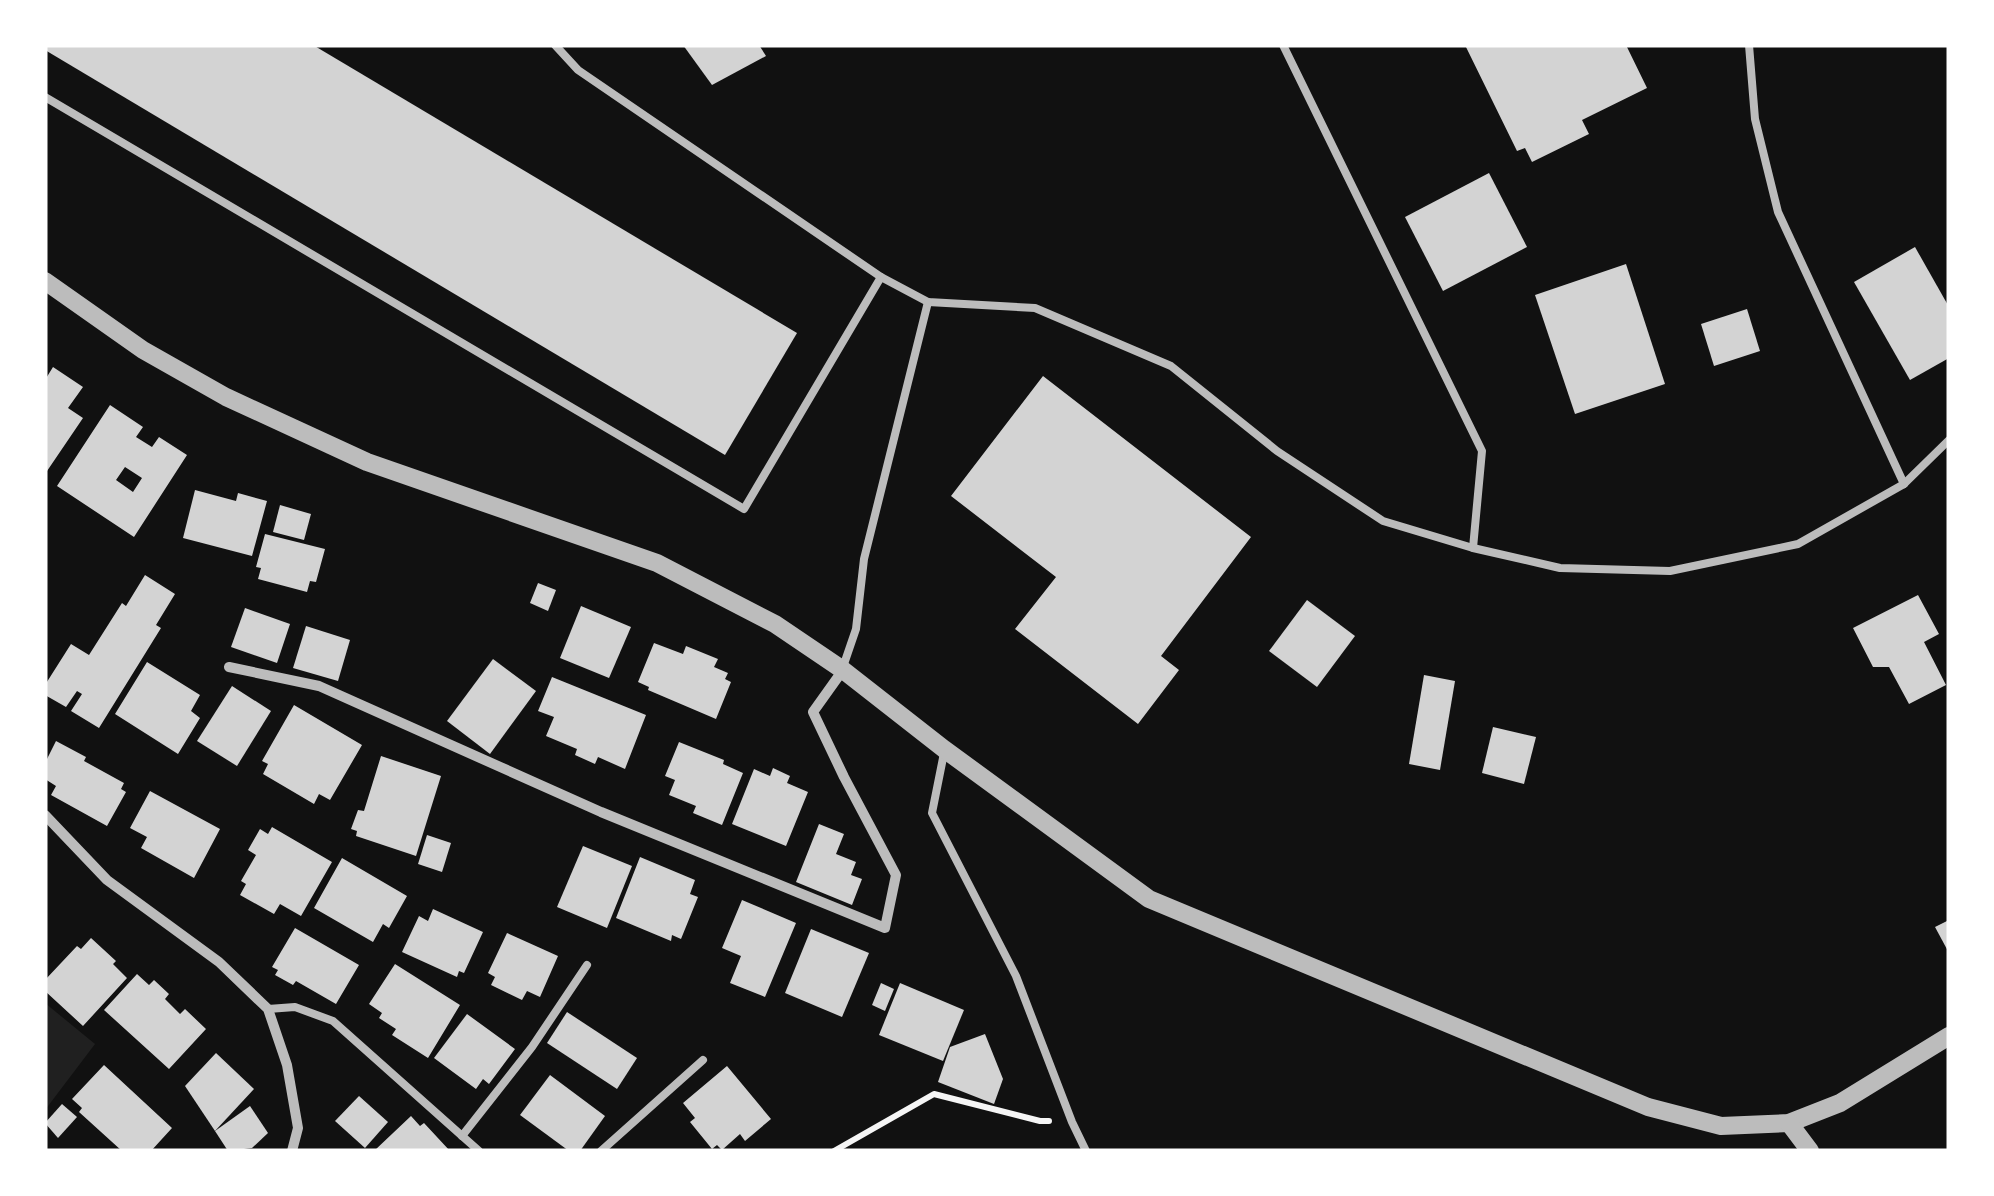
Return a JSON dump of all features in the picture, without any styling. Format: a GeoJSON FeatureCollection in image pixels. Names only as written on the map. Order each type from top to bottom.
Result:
{"type":"FeatureCollection","features":[{"type":"Feature","properties":{"kind":"street"},"geometry":{"type":"LineString","coordinates":[[45,281],[143,350],[226,398],[367,462],[656,563],[775,624],[1149,899],[1648,1107],[1721,1126],[1788,1122],[1840,1103],[1949,1036]]}},
{"type":"Feature","properties":{"kind":"street"},"geometry":{"type":"LineString","coordinates":[[229,667],[319,686],[601,812],[885,928],[896,875],[813,712],[842,670]]}},
{"type":"Feature","properties":{"kind":"street"},"geometry":{"type":"LineString","coordinates":[[45,815],[107,880],[218,962],[268,1009],[287,1065],[298,1128],[292,1151]]}},
{"type":"Feature","properties":{"kind":"street"},"geometry":{"type":"LineString","coordinates":[[1788,1122],[1810,1151]]}},
{"type":"Feature","properties":{"kind":"lane"},"geometry":{"type":"LineString","coordinates":[[555,45],[578,70],[880,277],[928,302],[1035,308],[1171,366],[1277,452],[1384,520],[1473,548],[1560,568],[1670,572],[1798,544],[1904,484],[1949,440]]}},
{"type":"Feature","properties":{"kind":"lane"},"geometry":{"type":"LineString","coordinates":[[1282,45],[1482,451],[1473,548]]}},
{"type":"Feature","properties":{"kind":"lane"},"geometry":{"type":"LineString","coordinates":[[1749,45],[1754,119],[1778,212],[1904,484]]}},
{"type":"Feature","properties":{"kind":"lane"},"geometry":{"type":"LineString","coordinates":[[45,97],[744,510],[880,277]]}},
{"type":"Feature","properties":{"kind":"lane"},"geometry":{"type":"LineString","coordinates":[[842,670],[856,628],[864,559],[928,302]]}},
{"type":"Feature","properties":{"kind":"lane"},"geometry":{"type":"LineString","coordinates":[[944,749],[932,814],[1016,976],[1086,1151]]}},
{"type":"Feature","properties":{"kind":"lane"},"geometry":{"type":"LineString","coordinates":[[462,1136],[532,1047],[586,965]]}},
{"type":"Feature","properties":{"kind":"lane"},"geometry":{"type":"LineString","coordinates":[[268,1009],[295,1007],[332,1021],[479,1151]]}},
{"type":"Feature","properties":{"kind":"lane"},"geometry":{"type":"LineString","coordinates":[[601,1151],[703,1060]]}},
{"type":"Feature","properties":{"kind":"path"},"geometry":{"type":"LineString","coordinates":[[834,1151],[934,1094],[1040,1121],[1072,1122]]}},
{"type":"Feature","properties":{"kind":"shaded area"},"geometry":{"type":"Polygon","coordinates":[[[45,1003],[95,1044],[45,1110],[45,1003]]]}},
{"type":"Feature","properties":{"kind":"building"},"geometry":{"type":"Polygon","coordinates":[[[45,45],[313,45],[797,333],[725,455],[45,50],[45,45]]]}},
{"type":"Feature","properties":{"kind":"building"},"geometry":{"type":"Polygon","coordinates":[[[683,45],[759,45],[766,56],[712,85],[683,45]]]}},
{"type":"Feature","properties":{"kind":"building"},"geometry":{"type":"Polygon","coordinates":[[[1465,45],[1626,45],[1647,88],[1582,120],[1589,134],[1532,162],[1525,148],[1517,151],[1465,45]]]}},
{"type":"Feature","properties":{"kind":"building"},"geometry":{"type":"Polygon","coordinates":[[[1489,173],[1527,247],[1443,291],[1405,217],[1489,173]]]}},
{"type":"Feature","properties":{"kind":"building"},"geometry":{"type":"Polygon","coordinates":[[[1915,247],[1949,307],[1949,358],[1910,380],[1854,282],[1915,247]]]}},
{"type":"Feature","properties":{"kind":"building"},"geometry":{"type":"Polygon","coordinates":[[[1626,264],[1665,384],[1575,414],[1535,295],[1626,264]]]}},
{"type":"Feature","properties":{"kind":"building"},"geometry":{"type":"Polygon","coordinates":[[[1747,309],[1760,351],[1714,366],[1701,324],[1747,309]]]}},
{"type":"Feature","properties":{"kind":"building"},"geometry":{"type":"Polygon","coordinates":[[[53,367],[83,387],[68,408],[83,418],[45,474],[45,380],[53,367]]]}},
{"type":"Feature","properties":{"kind":"building"},"geometry":{"type":"Polygon","coordinates":[[[1043,376],[1251,537],[1161,656],[1179,670],[1138,724],[1015,629],[1056,577],[951,496],[1043,376]]]}},
{"type":"Feature","properties":{"kind":"building"},"geometry":{"type":"Polygon","coordinates":[[[110,405],[143,427],[136,437],[152,447],[159,437],[187,455],[134,537],[57,486],[110,405]],[[125,467],[116,480],[133,492],[142,478],[125,467]]]}},
{"type":"Feature","properties":{"kind":"building"},"geometry":{"type":"Polygon","coordinates":[[[195,490],[236,501],[238,493],[267,501],[252,556],[183,538],[195,490]]]}},
{"type":"Feature","properties":{"kind":"building"},"geometry":{"type":"Polygon","coordinates":[[[280,505],[311,514],[304,540],[273,532],[280,505]]]}},
{"type":"Feature","properties":{"kind":"building"},"geometry":{"type":"Polygon","coordinates":[[[265,534],[325,549],[316,582],[310,581],[307,592],[258,579],[261,568],[256,567],[265,534]]]}},
{"type":"Feature","properties":{"kind":"building"},"geometry":{"type":"Polygon","coordinates":[[[145,575],[175,594],[156,625],[161,628],[99,728],[71,711],[82,694],[77,691],[66,707],[45,695],[45,685],[71,644],[89,655],[145,575]]]}},
{"type":"Feature","properties":{"kind":"building"},"geometry":{"type":"Polygon","coordinates":[[[538,583],[556,590],[548,611],[530,603],[538,583]]]}},
{"type":"Feature","properties":{"kind":"building"},"geometry":{"type":"Polygon","coordinates":[[[1918,595],[1939,634],[1924,642],[1946,685],[1909,704],[1889,667],[1873,667],[1853,628],[1918,595]]]}},
{"type":"Feature","properties":{"kind":"building"},"geometry":{"type":"Polygon","coordinates":[[[1307,600],[1355,636],[1317,687],[1269,651],[1307,600]]]}},
{"type":"Feature","properties":{"kind":"building"},"geometry":{"type":"Polygon","coordinates":[[[581,606],[631,627],[609,678],[560,658],[581,606]]]}},
{"type":"Feature","properties":{"kind":"building"},"geometry":{"type":"Polygon","coordinates":[[[245,608],[290,624],[277,663],[231,647],[245,608]]]}},
{"type":"Feature","properties":{"kind":"building"},"geometry":{"type":"Polygon","coordinates":[[[306,626],[350,640],[338,681],[293,668],[306,626]]]}},
{"type":"Feature","properties":{"kind":"building"},"geometry":{"type":"Polygon","coordinates":[[[654,643],[683,654],[686,646],[718,659],[714,667],[728,673],[725,679],[731,682],[716,719],[638,682],[654,643]]]}},
{"type":"Feature","properties":{"kind":"building"},"geometry":{"type":"Polygon","coordinates":[[[493,659],[536,691],[490,754],[447,721],[493,659]]]}},
{"type":"Feature","properties":{"kind":"building"},"geometry":{"type":"Polygon","coordinates":[[[147,662],[200,695],[191,711],[200,718],[178,754],[115,714],[147,662]]]}},
{"type":"Feature","properties":{"kind":"building"},"geometry":{"type":"Polygon","coordinates":[[[1424,675],[1455,681],[1440,770],[1409,764],[1424,675]]]}},
{"type":"Feature","properties":{"kind":"building"},"geometry":{"type":"Polygon","coordinates":[[[552,677],[646,715],[625,769],[598,757],[595,764],[575,755],[577,749],[546,736],[554,717],[538,711],[552,677]]]}},
{"type":"Feature","properties":{"kind":"building"},"geometry":{"type":"Polygon","coordinates":[[[232,686],[271,711],[237,766],[197,741],[232,686]]]}},
{"type":"Feature","properties":{"kind":"building"},"geometry":{"type":"Polygon","coordinates":[[[294,705],[362,745],[330,800],[319,794],[314,804],[263,774],[268,764],[262,761],[294,705]]]}},
{"type":"Feature","properties":{"kind":"building"},"geometry":{"type":"Polygon","coordinates":[[[1493,727],[1536,737],[1524,784],[1482,773],[1493,727]]]}},
{"type":"Feature","properties":{"kind":"building"},"geometry":{"type":"Polygon","coordinates":[[[56,741],[124,783],[121,789],[126,792],[107,826],[51,795],[56,786],[45,779],[45,763],[56,741]]]}},
{"type":"Feature","properties":{"kind":"building"},"geometry":{"type":"Polygon","coordinates":[[[679,742],[724,760],[723,764],[743,773],[722,825],[693,813],[696,806],[669,795],[675,780],[665,776],[679,742]]]}},
{"type":"Feature","properties":{"kind":"building"},"geometry":{"type":"Polygon","coordinates":[[[381,756],[441,776],[416,856],[356,836],[357,831],[351,829],[358,810],[364,811],[381,756]]]}},
{"type":"Feature","properties":{"kind":"building"},"geometry":{"type":"Polygon","coordinates":[[[773,768],[790,776],[787,783],[808,792],[786,846],[732,824],[754,769],[770,776],[773,768]]]}},
{"type":"Feature","properties":{"kind":"building"},"geometry":{"type":"Polygon","coordinates":[[[150,791],[220,829],[194,878],[141,848],[147,837],[130,828],[150,791]]]}},
{"type":"Feature","properties":{"kind":"building"},"geometry":{"type":"Polygon","coordinates":[[[819,824],[844,834],[836,854],[856,862],[851,875],[862,879],[852,905],[796,882],[819,824]]]}},
{"type":"Feature","properties":{"kind":"building"},"geometry":{"type":"Polygon","coordinates":[[[272,827],[332,862],[301,916],[280,904],[274,914],[240,895],[246,884],[241,881],[256,855],[248,850],[260,829],[268,834],[272,827]]]}},
{"type":"Feature","properties":{"kind":"building"},"geometry":{"type":"Polygon","coordinates":[[[427,835],[451,843],[442,872],[418,864],[427,835]]]}},
{"type":"Feature","properties":{"kind":"building"},"geometry":{"type":"Polygon","coordinates":[[[583,846],[632,866],[607,928],[557,907],[583,846]]]}},
{"type":"Feature","properties":{"kind":"building"},"geometry":{"type":"Polygon","coordinates":[[[640,857],[695,880],[690,894],[698,897],[681,939],[672,935],[671,941],[616,918],[640,857]]]}},
{"type":"Feature","properties":{"kind":"building"},"geometry":{"type":"Polygon","coordinates":[[[342,858],[407,896],[389,928],[383,924],[373,942],[314,908],[342,858]]]}},
{"type":"Feature","properties":{"kind":"building"},"geometry":{"type":"Polygon","coordinates":[[[742,900],[796,923],[765,997],[730,983],[741,956],[722,948],[742,900]]]}},
{"type":"Feature","properties":{"kind":"building"},"geometry":{"type":"Polygon","coordinates":[[[433,909],[483,932],[464,973],[459,971],[457,977],[402,952],[419,916],[428,921],[433,909]]]}},
{"type":"Feature","properties":{"kind":"building"},"geometry":{"type":"Polygon","coordinates":[[[1949,920],[1949,953],[1935,927],[1949,920]]]}},
{"type":"Feature","properties":{"kind":"building"},"geometry":{"type":"Polygon","coordinates":[[[295,928],[359,965],[336,1004],[296,981],[293,985],[275,975],[278,970],[272,967],[295,928]]]}},
{"type":"Feature","properties":{"kind":"building"},"geometry":{"type":"Polygon","coordinates":[[[811,929],[869,953],[842,1017],[785,993],[811,929]]]}},
{"type":"Feature","properties":{"kind":"building"},"geometry":{"type":"Polygon","coordinates":[[[507,933],[558,956],[540,997],[527,991],[522,1000],[491,985],[495,977],[488,973],[507,933]]]}},
{"type":"Feature","properties":{"kind":"building"},"geometry":{"type":"Polygon","coordinates":[[[91,938],[116,961],[113,964],[127,978],[83,1026],[45,991],[45,980],[77,946],[81,949],[91,938]]]}},
{"type":"Feature","properties":{"kind":"building"},"geometry":{"type":"Polygon","coordinates":[[[395,964],[460,1005],[428,1058],[392,1035],[396,1029],[379,1018],[382,1013],[369,1004],[395,964]]]}},
{"type":"Feature","properties":{"kind":"building"},"geometry":{"type":"Polygon","coordinates":[[[137,974],[149,985],[154,980],[169,994],[165,999],[180,1014],[185,1009],[206,1029],[169,1069],[104,1010],[137,974]]]}},
{"type":"Feature","properties":{"kind":"building"},"geometry":{"type":"Polygon","coordinates":[[[881,983],[894,989],[885,1011],[872,1005],[881,983]]]}},
{"type":"Feature","properties":{"kind":"building"},"geometry":{"type":"Polygon","coordinates":[[[900,983],[964,1010],[943,1061],[879,1035],[900,983]]]}},
{"type":"Feature","properties":{"kind":"building"},"geometry":{"type":"Polygon","coordinates":[[[567,1012],[637,1058],[617,1089],[547,1043],[567,1012]]]}},
{"type":"Feature","properties":{"kind":"building"},"geometry":{"type":"Polygon","coordinates":[[[467,1014],[515,1049],[489,1084],[483,1079],[476,1089],[434,1058],[467,1014]]]}},
{"type":"Feature","properties":{"kind":"building"},"geometry":{"type":"Polygon","coordinates":[[[985,1034],[1003,1079],[994,1104],[938,1082],[950,1047],[985,1034]]]}},
{"type":"Feature","properties":{"kind":"building"},"geometry":{"type":"Polygon","coordinates":[[[216,1053],[254,1089],[215,1131],[185,1086],[216,1053]]]}},
{"type":"Feature","properties":{"kind":"building"},"geometry":{"type":"Polygon","coordinates":[[[104,1065],[172,1128],[151,1151],[122,1151],[79,1112],[82,1108],[72,1099],[104,1065]]]}},
{"type":"Feature","properties":{"kind":"building"},"geometry":{"type":"Polygon","coordinates":[[[727,1066],[771,1119],[745,1141],[740,1134],[722,1150],[717,1145],[712,1149],[690,1122],[695,1118],[683,1103],[727,1066]]]}},
{"type":"Feature","properties":{"kind":"building"},"geometry":{"type":"Polygon","coordinates":[[[550,1075],[605,1116],[580,1151],[569,1151],[520,1115],[550,1075]]]}},
{"type":"Feature","properties":{"kind":"building"},"geometry":{"type":"Polygon","coordinates":[[[359,1096],[388,1122],[365,1148],[335,1121],[359,1096]]]}},
{"type":"Feature","properties":{"kind":"building"},"geometry":{"type":"Polygon","coordinates":[[[62,1104],[77,1117],[58,1138],[45,1123],[62,1104]]]}},
{"type":"Feature","properties":{"kind":"building"},"geometry":{"type":"Polygon","coordinates":[[[250,1106],[268,1133],[252,1148],[228,1151],[215,1131],[250,1106]]]}},
{"type":"Feature","properties":{"kind":"building"},"geometry":{"type":"Polygon","coordinates":[[[411,1116],[420,1126],[424,1123],[450,1151],[374,1151],[411,1116]]]}}]}
